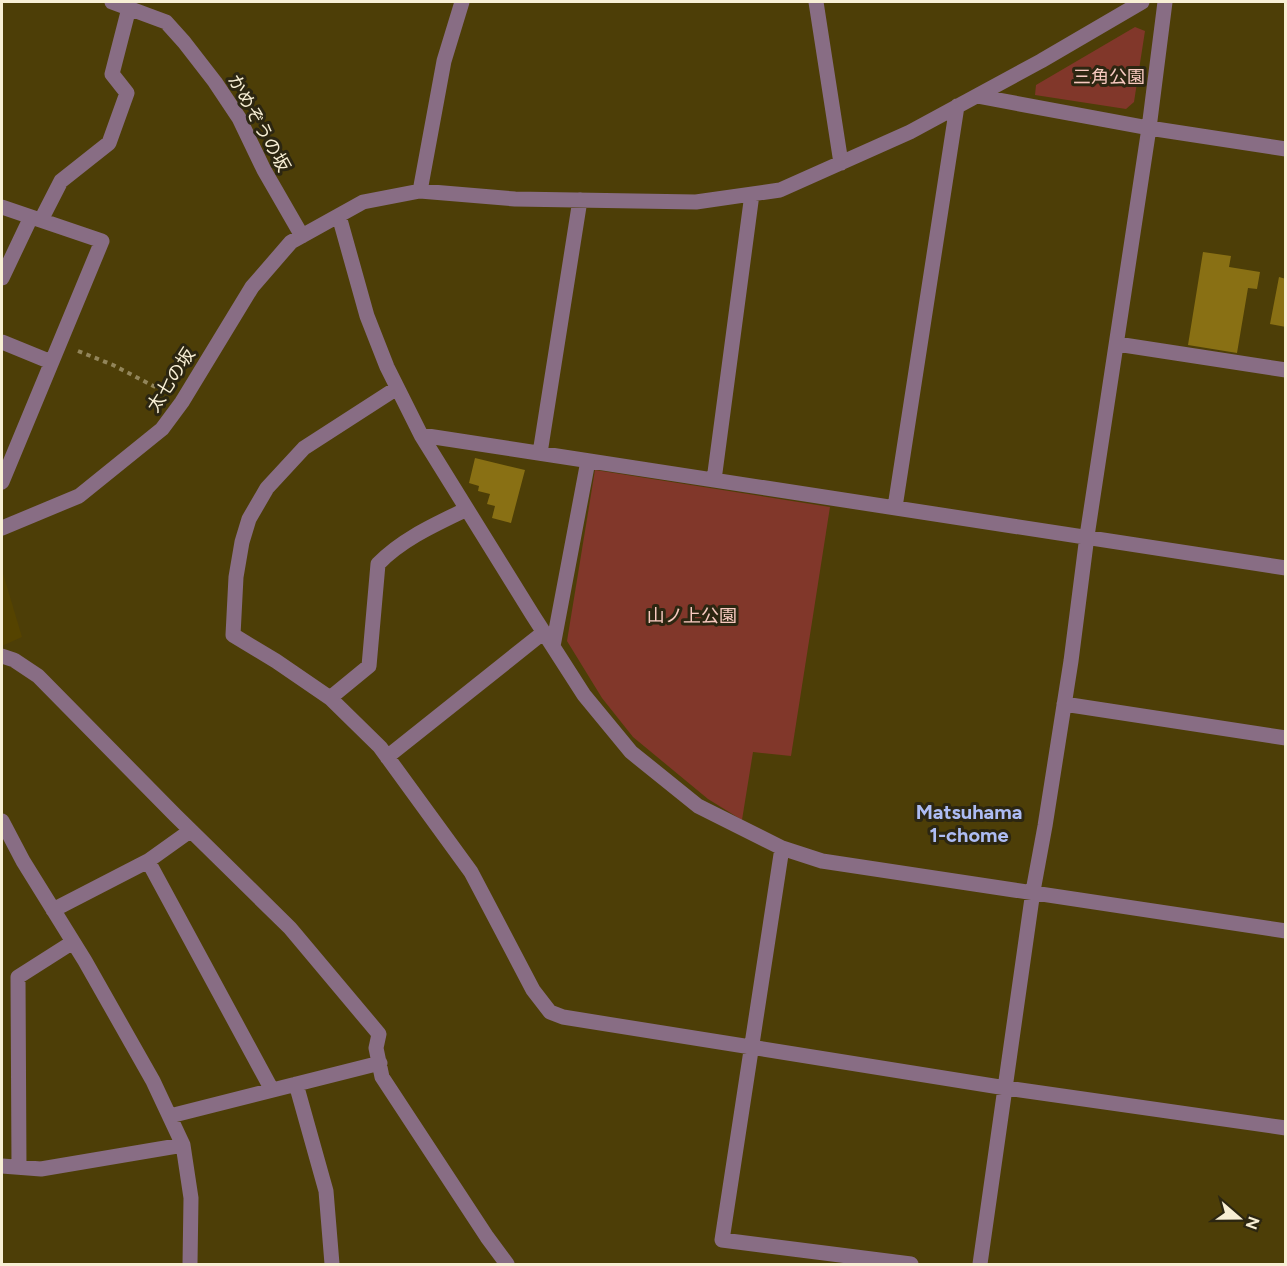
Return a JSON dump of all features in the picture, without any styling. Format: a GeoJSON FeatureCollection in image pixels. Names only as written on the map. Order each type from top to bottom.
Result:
{"type":"FeatureCollection","features":[{"type":"Feature","properties":{"kind":"street","name":"かめぞうの坂"},"geometry":{"type":"LineString","coordinates":[[112,2],[165,22],[215,82],[239,118],[264,170],[302,236]]}},
{"type":"Feature","properties":{"kind":"street"},"geometry":{"type":"LineString","coordinates":[[420,191],[444,61],[462,2]]}},
{"type":"Feature","properties":{"kind":"street"},"geometry":{"type":"LineString","coordinates":[[816,2],[841,163]]}},
{"type":"Feature","properties":{"kind":"street","name":"太七の坂"},"geometry":{"type":"LineString","coordinates":[[2,528],[79,496],[162,429],[182,402],[252,287],[291,242],[363,202],[420,191],[515,199],[696,202],[780,190],[910,132],[1041,61],[1142,2]]}},
{"type":"Feature","properties":{"kind":"street"},"geometry":{"type":"LineString","coordinates":[[980,1264],[1033,891],[1046,826],[1087,536],[1118,344],[1165,2]]}},
{"type":"Feature","properties":{"kind":"street"},"geometry":{"type":"LineString","coordinates":[[2,278],[61,181],[109,143],[127,93],[112,74],[129,8]]}},
{"type":"Feature","properties":{"kind":"street"},"geometry":{"type":"LineString","coordinates":[[977,96],[1149,128],[1286,149]]}},
{"type":"Feature","properties":{"kind":"street"},"geometry":{"type":"LineString","coordinates":[[895,507],[957,106]]}},
{"type":"Feature","properties":{"kind":"street"},"geometry":{"type":"LineString","coordinates":[[714,480],[752,194]]}},
{"type":"Feature","properties":{"kind":"street"},"geometry":{"type":"LineString","coordinates":[[540,453],[580,200]]}},
{"type":"Feature","properties":{"kind":"street"},"geometry":{"type":"LineString","coordinates":[[2,207],[102,242],[2,482]]}},
{"type":"Feature","properties":{"kind":"street"},"geometry":{"type":"LineString","coordinates":[[339,216],[367,316],[387,367],[421,435],[584,694],[631,752],[698,806],[782,848],[822,861],[1033,891],[1286,931]]}},
{"type":"Feature","properties":{"kind":"street"},"geometry":{"type":"LineString","coordinates":[[2,342],[51,363]]}},
{"type":"Feature","properties":{"kind":"street"},"geometry":{"type":"LineString","coordinates":[[1118,344],[1286,370]]}},
{"type":"Feature","properties":{"kind":"street"},"geometry":{"type":"LineString","coordinates":[[397,388],[304,448],[267,488],[249,519],[242,542],[236,577],[233,635],[330,698],[380,747],[471,872],[533,990],[550,1012],[563,1017],[1006,1088],[1286,1128]]}},
{"type":"Feature","properties":{"kind":"street"},"geometry":{"type":"LineString","coordinates":[[421,435],[1286,568]]}},
{"type":"Feature","properties":{"kind":"street"},"geometry":{"type":"LineString","coordinates":[[553,646],[588,461]]}},
{"type":"Feature","properties":{"kind":"street"},"geometry":{"type":"LineString","coordinates":[[330,698],[369,666],[378,564],[389,553],[422,532],[467,509]]}},
{"type":"Feature","properties":{"kind":"street"},"geometry":{"type":"LineString","coordinates":[[387,757],[544,632]]}},
{"type":"Feature","properties":{"kind":"street"},"geometry":{"type":"LineString","coordinates":[[2,656],[14,660],[38,676],[190,831],[290,928],[379,1034],[376,1048],[382,1077],[507,1264]]}},
{"type":"Feature","properties":{"kind":"street"},"geometry":{"type":"LineString","coordinates":[[1064,704],[1286,738]]}},
{"type":"Feature","properties":{"kind":"street"},"geometry":{"type":"LineString","coordinates":[[3,827],[153,1081],[183,1145],[191,1198],[190,1264]]}},
{"type":"Feature","properties":{"kind":"street"},"geometry":{"type":"LineString","coordinates":[[53,910],[148,861],[190,831]]}},
{"type":"Feature","properties":{"kind":"street"},"geometry":{"type":"LineString","coordinates":[[782,848],[722,1240],[911,1264]]}},
{"type":"Feature","properties":{"kind":"street"},"geometry":{"type":"LineString","coordinates":[[148,861],[272,1090]]}},
{"type":"Feature","properties":{"kind":"street"},"geometry":{"type":"LineString","coordinates":[[19,1167],[18,977],[73,942]]}},
{"type":"Feature","properties":{"kind":"street"},"geometry":{"type":"LineString","coordinates":[[170,1116],[380,1064]]}},
{"type":"Feature","properties":{"kind":"street"},"geometry":{"type":"LineString","coordinates":[[296,1084],[326,1191],[332,1264]]}},
{"type":"Feature","properties":{"kind":"street"},"geometry":{"type":"LineString","coordinates":[[2,1166],[41,1169],[183,1145]]}},
{"type":"Feature","properties":{"kind":"path"},"geometry":{"type":"LineString","coordinates":[[59,344],[113,365],[182,402]]}},
{"type":"Feature","properties":{"kind":"shaded area"},"geometry":{"type":"Polygon","coordinates":[[[2,570],[22,637],[2,646],[2,570]]]}},
{"type":"Feature","properties":{"kind":"green space","name":"三角公園"},"geometry":{"type":"Polygon","coordinates":[[[1135,27],[1145,31],[1134,102],[1126,109],[1035,95],[1036,85],[1135,27]]]}},
{"type":"Feature","properties":{"kind":"green space","name":"山ノ上公園"},"geometry":{"type":"Polygon","coordinates":[[[595,470],[830,507],[791,756],[753,752],[742,820],[708,799],[633,737],[602,698],[567,641],[595,470]]]}},
{"type":"Feature","properties":{"kind":"building"},"geometry":{"type":"Polygon","coordinates":[[[1203,252],[1231,256],[1229,267],[1260,272],[1257,289],[1248,288],[1237,353],[1188,345],[1203,252]]]}},
{"type":"Feature","properties":{"kind":"building"},"geometry":{"type":"Polygon","coordinates":[[[1279,277],[1286,279],[1286,327],[1270,324],[1279,277]]]}},
{"type":"Feature","properties":{"kind":"building"},"geometry":{"type":"Polygon","coordinates":[[[475,458],[525,470],[511,523],[492,518],[495,506],[487,504],[490,494],[478,491],[479,486],[469,483],[475,458]]]}},
{"type":"Feature","properties":{"kind":"district","name":"Matsuhama 1-chome"},"geometry":{"type":"Point","coordinates":[969,824]}}]}
